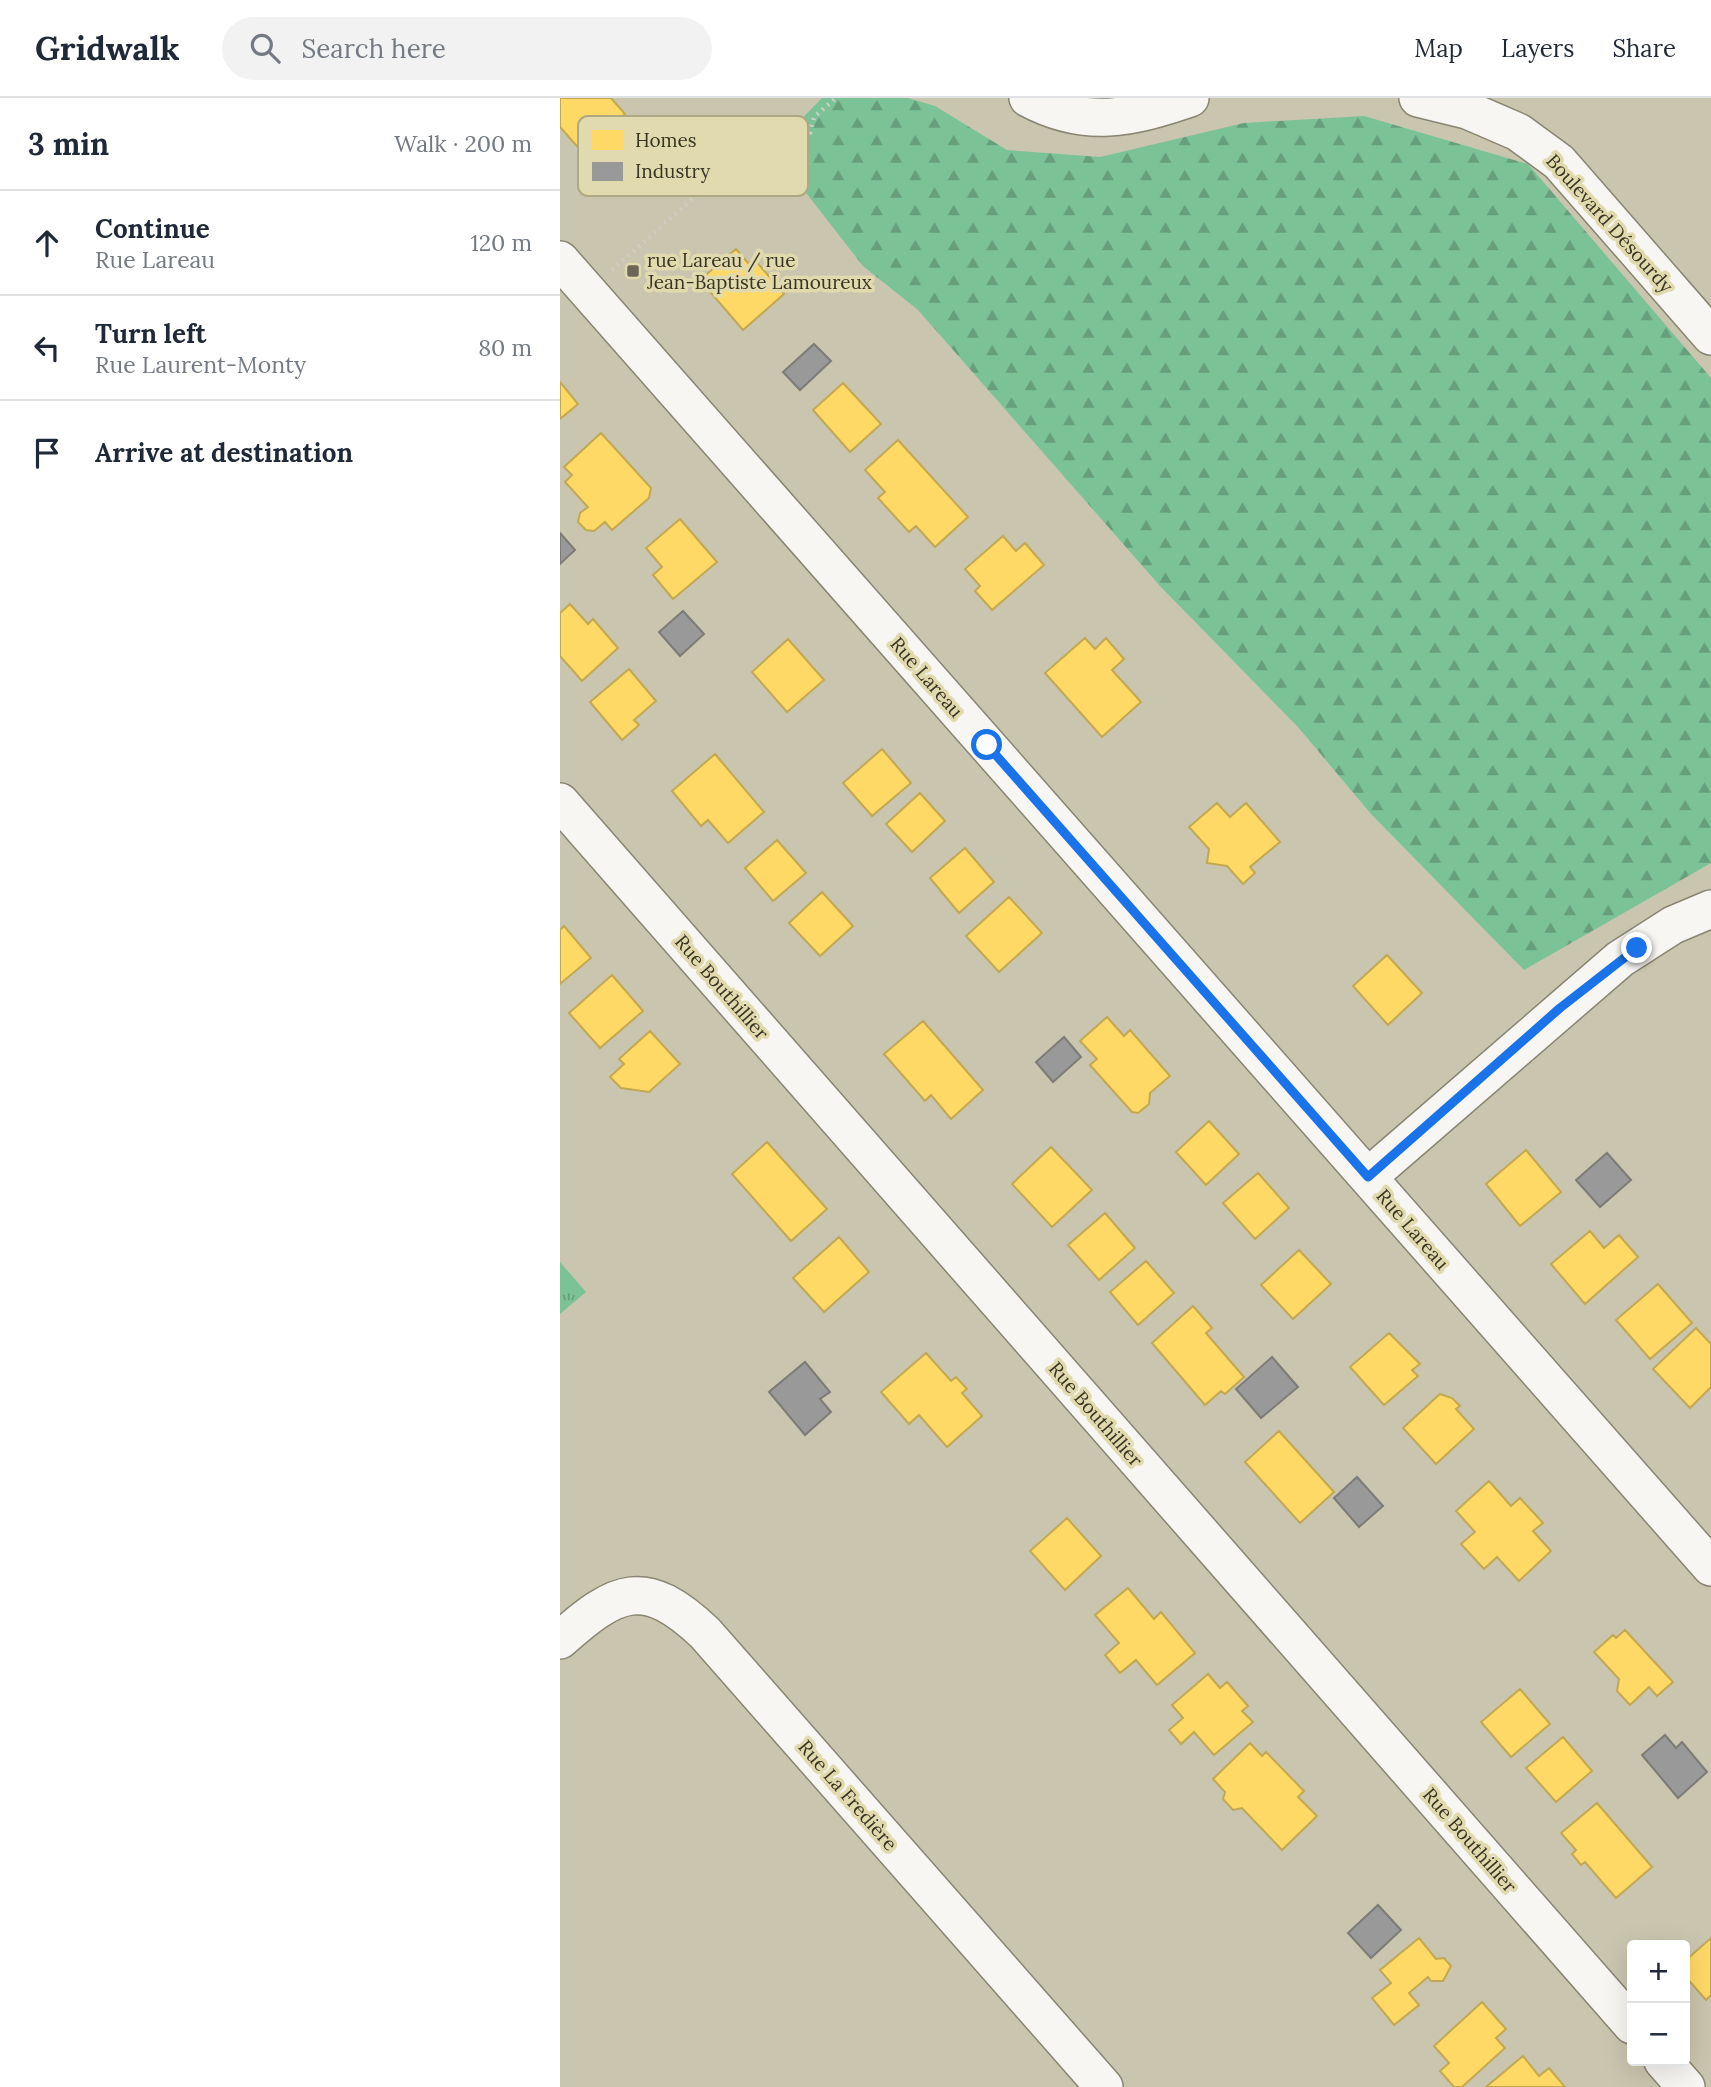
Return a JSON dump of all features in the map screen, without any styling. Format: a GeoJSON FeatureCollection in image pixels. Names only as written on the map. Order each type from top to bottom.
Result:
{"type":"FeatureCollection","features":[{"type":"Feature","properties":{"kind":"street"},"geometry":{"type":"LineString","coordinates":[[1028,98],[1053,111],[1096,120],[1159,109],[1190,98]]}},
{"type":"Feature","properties":{"kind":"street","name":"Boulevard Désourdy"},"geometry":{"type":"LineString","coordinates":[[1418,98],[1467,110],[1518,132],[1559,162],[1711,336]]}},
{"type":"Feature","properties":{"kind":"street","name":"Rue Lareau"},"geometry":{"type":"LineString","coordinates":[[569,276],[1711,1567]]}},
{"type":"Feature","properties":{"kind":"street","name":"Rue Bouthillier"},"geometry":{"type":"LineString","coordinates":[[560,802],[1627,2019]]}},
{"type":"Feature","properties":{"kind":"street"},"geometry":{"type":"LineString","coordinates":[[1368,1177],[1620,959],[1673,925],[1711,909]]}},
{"type":"Feature","properties":{"kind":"street","name":"Rue La Fredière"},"geometry":{"type":"LineString","coordinates":[[560,1640],[612,1600],[648,1594],[679,1608],[705,1633],[1104,2087]]}},
{"type":"Feature","properties":{"kind":"street"},"geometry":{"type":"LineString","coordinates":[[1667,2066],[1686,2087]]}},
{"type":"Feature","properties":{"kind":"path"},"geometry":{"type":"LineString","coordinates":[[808,134],[814,117],[836,98]]}},
{"type":"Feature","properties":{"kind":"path"},"geometry":{"type":"LineString","coordinates":[[569,276],[678,196]]}},
{"type":"Feature","properties":{"kind":"green space"},"geometry":{"type":"Polygon","coordinates":[[[822,98],[908,98],[935,106],[1007,150],[1100,157],[1244,123],[1364,116],[1528,164],[1711,378],[1711,863],[1524,970],[1371,814],[1298,727],[1160,586],[918,310],[863,266],[808,195],[808,116],[804,116],[822,98]]]}},
{"type":"Feature","properties":{"kind":"green space"},"geometry":{"type":"Polygon","coordinates":[[[560,1262],[586,1292],[560,1314],[560,1262]]]}},
{"type":"Feature","properties":{"kind":"building: Homes"},"geometry":{"type":"Polygon","coordinates":[[[560,98],[611,98],[625,114],[578,116],[578,147],[560,127],[560,98]]]}},
{"type":"Feature","properties":{"kind":"building: Homes"},"geometry":{"type":"Polygon","coordinates":[[[736,249],[748,263],[754,259],[784,294],[743,330],[700,280],[736,249]]]}},
{"type":"Feature","properties":{"kind":"building: Homes"},"geometry":{"type":"Polygon","coordinates":[[[560,382],[578,404],[560,419],[560,382]]]}},
{"type":"Feature","properties":{"kind":"building: Homes"},"geometry":{"type":"Polygon","coordinates":[[[843,383],[881,424],[850,452],[813,410],[843,383]]]}},
{"type":"Feature","properties":{"kind":"building: Homes"},"geometry":{"type":"Polygon","coordinates":[[[601,433],[651,488],[649,498],[612,530],[605,522],[594,531],[586,530],[578,522],[580,513],[588,507],[565,482],[572,475],[564,467],[601,433]]]}},
{"type":"Feature","properties":{"kind":"building: Homes"},"geometry":{"type":"Polygon","coordinates":[[[898,440],[968,517],[935,547],[916,526],[909,532],[878,498],[885,492],[865,470],[898,440]]]}},
{"type":"Feature","properties":{"kind":"building: Homes"},"geometry":{"type":"Polygon","coordinates":[[[680,519],[717,562],[673,599],[653,575],[662,567],[646,548],[680,519]]]}},
{"type":"Feature","properties":{"kind":"building: Homes"},"geometry":{"type":"Polygon","coordinates":[[[1003,536],[1016,551],[1025,543],[1044,565],[992,610],[975,591],[980,586],[965,569],[1003,536]]]}},
{"type":"Feature","properties":{"kind":"building: Homes"},"geometry":{"type":"Polygon","coordinates":[[[570,604],[588,624],[593,619],[618,648],[582,681],[560,656],[560,613],[570,604]]]}},
{"type":"Feature","properties":{"kind":"building: Homes"},"geometry":{"type":"Polygon","coordinates":[[[1085,638],[1095,649],[1106,638],[1124,659],[1112,670],[1141,702],[1102,737],[1045,673],[1085,638]]]}},
{"type":"Feature","properties":{"kind":"building: Homes"},"geometry":{"type":"Polygon","coordinates":[[[788,639],[824,680],[787,712],[752,672],[788,639]]]}},
{"type":"Feature","properties":{"kind":"building: Homes"},"geometry":{"type":"Polygon","coordinates":[[[629,669],[656,701],[634,720],[639,725],[622,740],[590,702],[629,669]]]}},
{"type":"Feature","properties":{"kind":"building: Homes"},"geometry":{"type":"Polygon","coordinates":[[[882,749],[911,783],[872,816],[843,783],[882,749]]]}},
{"type":"Feature","properties":{"kind":"building: Homes"},"geometry":{"type":"Polygon","coordinates":[[[715,754],[764,812],[728,843],[708,820],[701,826],[672,791],[715,754]]]}},
{"type":"Feature","properties":{"kind":"building: Homes"},"geometry":{"type":"Polygon","coordinates":[[[920,793],[945,821],[912,852],[886,824],[920,793]]]}},
{"type":"Feature","properties":{"kind":"building: Homes"},"geometry":{"type":"Polygon","coordinates":[[[1217,803],[1230,817],[1246,803],[1280,842],[1250,867],[1255,873],[1243,884],[1227,866],[1207,863],[1209,849],[1189,827],[1217,803]]]}},
{"type":"Feature","properties":{"kind":"building: Homes"},"geometry":{"type":"Polygon","coordinates":[[[777,840],[806,873],[773,901],[745,868],[777,840]]]}},
{"type":"Feature","properties":{"kind":"building: Homes"},"geometry":{"type":"Polygon","coordinates":[[[965,848],[994,882],[959,913],[930,878],[965,848]]]}},
{"type":"Feature","properties":{"kind":"building: Homes"},"geometry":{"type":"Polygon","coordinates":[[[822,892],[853,926],[820,956],[789,923],[822,892]]]}},
{"type":"Feature","properties":{"kind":"building: Homes"},"geometry":{"type":"Polygon","coordinates":[[[1009,897],[1042,933],[999,972],[966,936],[1009,897]]]}},
{"type":"Feature","properties":{"kind":"building: Homes"},"geometry":{"type":"Polygon","coordinates":[[[564,926],[591,958],[560,984],[560,930],[564,926]]]}},
{"type":"Feature","properties":{"kind":"building: Homes"},"geometry":{"type":"Polygon","coordinates":[[[1387,955],[1422,993],[1388,1025],[1353,986],[1387,955]]]}},
{"type":"Feature","properties":{"kind":"building: Homes"},"geometry":{"type":"Polygon","coordinates":[[[612,975],[643,1011],[600,1048],[569,1013],[612,975]]]}},
{"type":"Feature","properties":{"kind":"building: Homes"},"geometry":{"type":"Polygon","coordinates":[[[1107,1017],[1124,1036],[1130,1030],[1170,1076],[1150,1093],[1149,1104],[1138,1113],[1132,1112],[1090,1065],[1097,1059],[1080,1041],[1107,1017]]]}},
{"type":"Feature","properties":{"kind":"building: Homes"},"geometry":{"type":"Polygon","coordinates":[[[923,1021],[983,1090],[951,1119],[931,1095],[925,1101],[884,1054],[923,1021]]]}},
{"type":"Feature","properties":{"kind":"building: Homes"},"geometry":{"type":"Polygon","coordinates":[[[650,1031],[680,1064],[649,1092],[621,1088],[610,1077],[624,1064],[619,1059],[650,1031]]]}},
{"type":"Feature","properties":{"kind":"building: Homes"},"geometry":{"type":"Polygon","coordinates":[[[1209,1121],[1239,1154],[1206,1185],[1176,1152],[1209,1121]]]}},
{"type":"Feature","properties":{"kind":"building: Homes"},"geometry":{"type":"Polygon","coordinates":[[[767,1142],[827,1209],[791,1241],[732,1174],[767,1142]]]}},
{"type":"Feature","properties":{"kind":"building: Homes"},"geometry":{"type":"Polygon","coordinates":[[[1051,1147],[1092,1190],[1052,1227],[1012,1184],[1051,1147]]]}},
{"type":"Feature","properties":{"kind":"building: Homes"},"geometry":{"type":"Polygon","coordinates":[[[1526,1150],[1561,1192],[1520,1226],[1486,1184],[1526,1150]]]}},
{"type":"Feature","properties":{"kind":"building: Homes"},"geometry":{"type":"Polygon","coordinates":[[[1258,1173],[1289,1208],[1255,1239],[1223,1203],[1258,1173]]]}},
{"type":"Feature","properties":{"kind":"building: Homes"},"geometry":{"type":"Polygon","coordinates":[[[1105,1213],[1135,1248],[1099,1280],[1068,1245],[1105,1213]]]}},
{"type":"Feature","properties":{"kind":"building: Homes"},"geometry":{"type":"Polygon","coordinates":[[[1590,1231],[1604,1248],[1619,1235],[1638,1257],[1585,1304],[1551,1264],[1590,1231]]]}},
{"type":"Feature","properties":{"kind":"building: Homes"},"geometry":{"type":"Polygon","coordinates":[[[839,1237],[869,1272],[824,1312],[793,1278],[839,1237]]]}},
{"type":"Feature","properties":{"kind":"building: Homes"},"geometry":{"type":"Polygon","coordinates":[[[1299,1250],[1331,1284],[1293,1319],[1261,1285],[1299,1250]]]}},
{"type":"Feature","properties":{"kind":"building: Homes"},"geometry":{"type":"Polygon","coordinates":[[[1146,1261],[1174,1293],[1138,1325],[1110,1292],[1146,1261]]]}},
{"type":"Feature","properties":{"kind":"building: Homes"},"geometry":{"type":"Polygon","coordinates":[[[1658,1284],[1692,1323],[1650,1359],[1616,1320],[1658,1284]]]}},
{"type":"Feature","properties":{"kind":"building: Homes"},"geometry":{"type":"Polygon","coordinates":[[[1193,1306],[1212,1328],[1206,1333],[1244,1377],[1225,1394],[1221,1391],[1205,1405],[1152,1343],[1193,1306]]]}},
{"type":"Feature","properties":{"kind":"building: Homes"},"geometry":{"type":"Polygon","coordinates":[[[1696,1328],[1711,1344],[1711,1387],[1690,1408],[1653,1369],[1696,1328]]]}},
{"type":"Feature","properties":{"kind":"building: Homes"},"geometry":{"type":"Polygon","coordinates":[[[1389,1333],[1420,1364],[1412,1370],[1418,1376],[1384,1405],[1350,1367],[1389,1333]]]}},
{"type":"Feature","properties":{"kind":"building: Homes"},"geometry":{"type":"Polygon","coordinates":[[[926,1353],[951,1381],[956,1377],[967,1389],[962,1393],[982,1416],[947,1447],[919,1415],[909,1424],[881,1392],[926,1353]]]}},
{"type":"Feature","properties":{"kind":"building: Homes"},"geometry":{"type":"Polygon","coordinates":[[[1440,1394],[1452,1398],[1460,1406],[1456,1409],[1474,1429],[1436,1464],[1403,1428],[1440,1394]]]}},
{"type":"Feature","properties":{"kind":"building: Homes"},"geometry":{"type":"Polygon","coordinates":[[[1279,1431],[1334,1492],[1300,1523],[1245,1462],[1279,1431]]]}},
{"type":"Feature","properties":{"kind":"building: Homes"},"geometry":{"type":"Polygon","coordinates":[[[1489,1481],[1511,1506],[1520,1498],[1543,1523],[1533,1531],[1551,1551],[1519,1581],[1497,1557],[1484,1569],[1461,1544],[1475,1532],[1456,1511],[1489,1481]]]}},
{"type":"Feature","properties":{"kind":"building: Homes"},"geometry":{"type":"Polygon","coordinates":[[[1067,1518],[1101,1556],[1065,1590],[1030,1551],[1067,1518]]]}},
{"type":"Feature","properties":{"kind":"building: Homes"},"geometry":{"type":"Polygon","coordinates":[[[1128,1588],[1154,1619],[1161,1612],[1195,1653],[1157,1685],[1136,1660],[1120,1673],[1105,1655],[1119,1643],[1095,1615],[1128,1588]]]}},
{"type":"Feature","properties":{"kind":"building: Homes"},"geometry":{"type":"Polygon","coordinates":[[[1625,1630],[1673,1682],[1657,1696],[1649,1687],[1630,1705],[1617,1691],[1619,1679],[1594,1652],[1613,1635],[1616,1638],[1625,1630]]]}},
{"type":"Feature","properties":{"kind":"building: Homes"},"geometry":{"type":"Polygon","coordinates":[[[1208,1674],[1220,1688],[1227,1682],[1248,1706],[1242,1711],[1253,1722],[1214,1755],[1194,1732],[1181,1744],[1169,1730],[1183,1718],[1172,1705],[1208,1674]]]}},
{"type":"Feature","properties":{"kind":"building: Homes"},"geometry":{"type":"Polygon","coordinates":[[[1520,1689],[1550,1724],[1511,1757],[1481,1722],[1520,1689]]]}},
{"type":"Feature","properties":{"kind":"building: Homes"},"geometry":{"type":"Polygon","coordinates":[[[1563,1737],[1592,1771],[1556,1802],[1526,1768],[1563,1737]]]}},
{"type":"Feature","properties":{"kind":"building: Homes"},"geometry":{"type":"Polygon","coordinates":[[[1250,1743],[1262,1756],[1266,1752],[1304,1791],[1298,1797],[1317,1816],[1282,1850],[1242,1808],[1233,1810],[1223,1799],[1225,1792],[1213,1779],[1250,1743]]]}},
{"type":"Feature","properties":{"kind":"building: Homes"},"geometry":{"type":"Polygon","coordinates":[[[1597,1803],[1652,1867],[1616,1898],[1585,1862],[1581,1865],[1572,1854],[1576,1850],[1561,1833],[1597,1803]]]}},
{"type":"Feature","properties":{"kind":"building: Homes"},"geometry":{"type":"Polygon","coordinates":[[[1419,1938],[1436,1959],[1444,1958],[1451,1966],[1443,1981],[1431,1981],[1428,1977],[1409,1993],[1419,2005],[1394,2025],[1372,1998],[1391,1983],[1380,1970],[1419,1938]]]}},
{"type":"Feature","properties":{"kind":"building: Homes"},"geometry":{"type":"Polygon","coordinates":[[[1711,1938],[1711,1995],[1706,2000],[1690,1982],[1690,1957],[1711,1938]]]}},
{"type":"Feature","properties":{"kind":"building: Homes"},"geometry":{"type":"Polygon","coordinates":[[[1482,2002],[1506,2029],[1496,2038],[1505,2048],[1462,2087],[1454,2087],[1440,2071],[1449,2063],[1434,2046],[1482,2002]]]}},
{"type":"Feature","properties":{"kind":"building: Homes"},"geometry":{"type":"Polygon","coordinates":[[[1523,2056],[1539,2076],[1549,2068],[1565,2087],[1486,2087],[1523,2056]]]}},
{"type":"Feature","properties":{"kind":"building: Industry"},"geometry":{"type":"Polygon","coordinates":[[[814,344],[831,361],[800,390],[783,372],[814,344]]]}},
{"type":"Feature","properties":{"kind":"building: Industry"},"geometry":{"type":"Polygon","coordinates":[[[560,533],[575,550],[560,564],[560,533]]]}},
{"type":"Feature","properties":{"kind":"building: Industry"},"geometry":{"type":"Polygon","coordinates":[[[683,611],[704,634],[680,656],[659,632],[683,611]]]}},
{"type":"Feature","properties":{"kind":"building: Industry"},"geometry":{"type":"Polygon","coordinates":[[[1064,1037],[1081,1057],[1053,1082],[1036,1062],[1064,1037]]]}},
{"type":"Feature","properties":{"kind":"building: Industry"},"geometry":{"type":"Polygon","coordinates":[[[1607,1153],[1631,1180],[1600,1207],[1576,1180],[1607,1153]]]}},
{"type":"Feature","properties":{"kind":"building: Industry"},"geometry":{"type":"Polygon","coordinates":[[[1272,1357],[1298,1387],[1261,1418],[1236,1389],[1272,1357]]]}},
{"type":"Feature","properties":{"kind":"building: Industry"},"geometry":{"type":"Polygon","coordinates":[[[805,1362],[830,1392],[820,1399],[831,1412],[805,1435],[769,1392],[805,1362]]]}},
{"type":"Feature","properties":{"kind":"building: Industry"},"geometry":{"type":"Polygon","coordinates":[[[1357,1477],[1383,1506],[1359,1527],[1334,1498],[1357,1477]]]}},
{"type":"Feature","properties":{"kind":"building: Industry"},"geometry":{"type":"Polygon","coordinates":[[[1665,1735],[1676,1748],[1682,1742],[1707,1772],[1678,1798],[1642,1755],[1665,1735]]]}},
{"type":"Feature","properties":{"kind":"building: Industry"},"geometry":{"type":"Polygon","coordinates":[[[1378,1905],[1401,1930],[1371,1958],[1348,1933],[1378,1905]]]}},
{"type":"Feature","properties":{"kind":"place","name":"rue Lareau / rue Jean-Baptiste Lamoureux"},"geometry":{"type":"Point","coordinates":[633,271]}},
{"type":"Feature","properties":{"kind":"route"},"geometry":{"type":"LineString","coordinates":[[987,745],[1368,1177],[1560,1008],[1637,948]]}}]}
